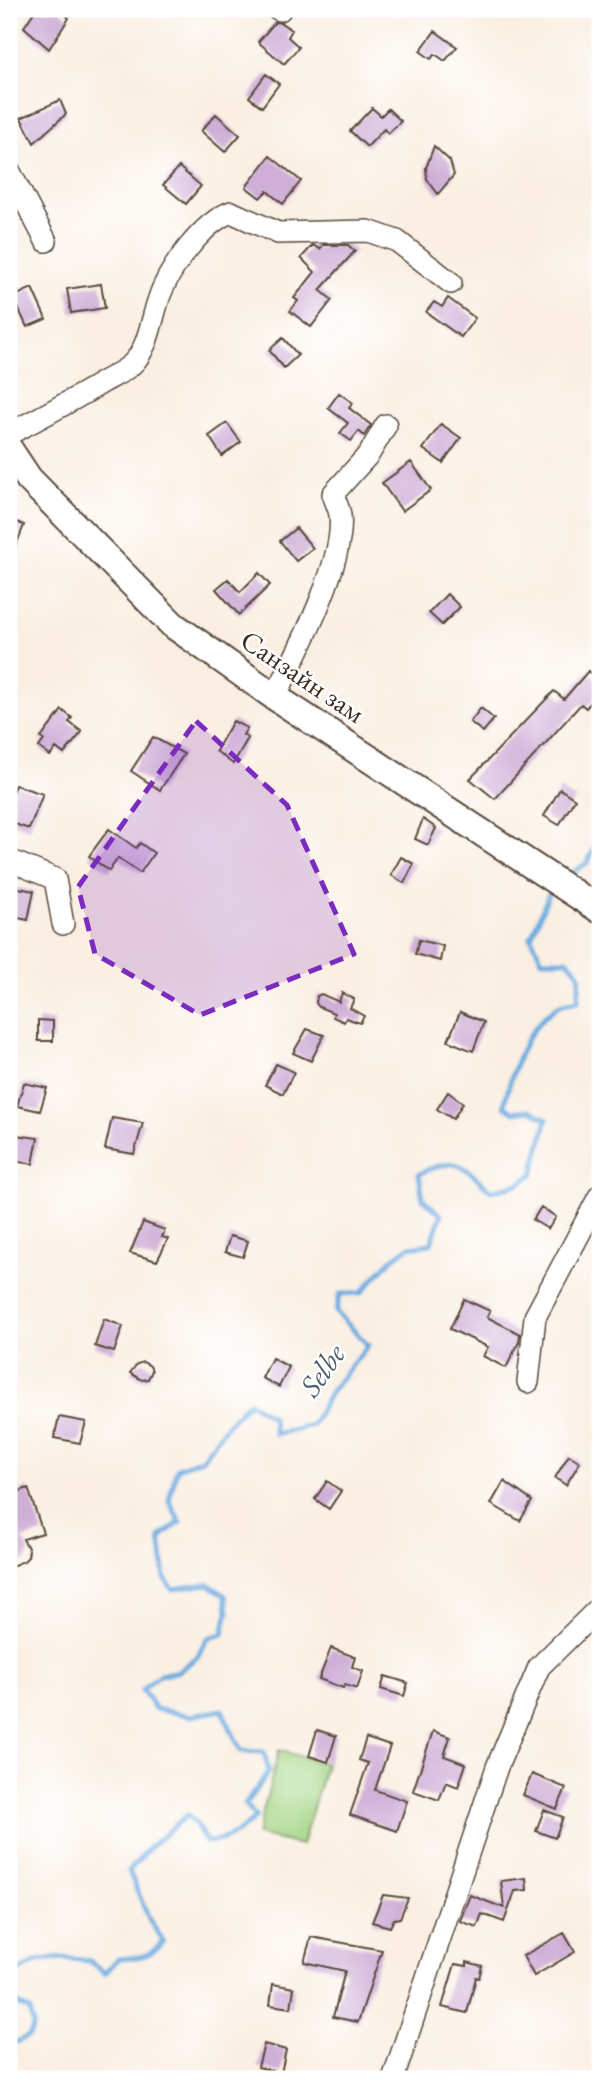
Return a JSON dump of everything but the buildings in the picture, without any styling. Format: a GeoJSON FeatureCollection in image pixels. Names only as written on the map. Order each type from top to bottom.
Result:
{"type":"FeatureCollection","features":[{"type":"Feature","properties":{"kind":"main road","name":"Санзайн зам"},"geometry":{"type":"LineString","coordinates":[[9,449],[29,480],[173,625],[275,697],[595,907]]}},
{"type":"Feature","properties":{"kind":"street"},"geometry":{"type":"LineString","coordinates":[[9,170],[46,241]]}},
{"type":"Feature","properties":{"kind":"street"},"geometry":{"type":"LineString","coordinates":[[9,434],[61,408],[131,365],[148,335],[170,273],[216,219],[231,212],[278,233],[368,231],[387,237],[397,241],[451,283]]}},
{"type":"Feature","properties":{"kind":"street"},"geometry":{"type":"LineString","coordinates":[[275,697],[311,623],[338,548],[340,515],[333,494],[369,454],[386,425]]}},
{"type":"Feature","properties":{"kind":"street"},"geometry":{"type":"LineString","coordinates":[[9,860],[55,879],[63,925]]}},
{"type":"Feature","properties":{"kind":"street"},"geometry":{"type":"LineString","coordinates":[[528,1382],[535,1317],[600,1195]]}},
{"type":"Feature","properties":{"kind":"street"},"geometry":{"type":"LineString","coordinates":[[393,2079],[497,1767],[538,1667],[600,1607]]}},
{"type":"Feature","properties":{"kind":"highlighted area"},"geometry":{"type":"Polygon","coordinates":[[[196,721],[287,805],[354,954],[200,1015],[95,954],[78,887],[196,721]]]}},
{"type":"Feature","properties":{"kind":"green space"},"geometry":{"type":"Polygon","coordinates":[[[279,1750],[326,1764],[302,1845],[257,1835],[279,1750]]]}},
{"type":"Feature","properties":{"kind":"waterway","name":"Selbe"},"geometry":{"type":"LineString","coordinates":[[566,877],[587,863],[600,838]]}},
{"type":"Feature","properties":{"kind":"waterway","name":"Selbe"},"geometry":{"type":"LineString","coordinates":[[9,1977],[39,1960],[63,1958],[90,1961],[105,1973],[118,1959],[138,1957],[154,1951],[163,1941],[150,1921],[129,1871],[149,1848],[187,1815],[196,1824],[206,1842],[233,1835],[256,1817],[245,1804],[269,1772],[264,1752],[241,1751],[222,1710],[191,1716],[155,1709],[142,1690],[159,1675],[179,1671],[197,1657],[208,1638],[223,1634],[228,1611],[226,1596],[208,1584],[172,1589],[165,1578],[160,1537],[180,1522],[169,1500],[177,1468],[202,1459],[227,1425],[249,1402],[272,1417],[275,1434],[312,1425],[331,1391],[368,1345],[336,1312],[340,1294],[361,1293],[391,1260],[409,1247],[431,1244],[441,1215],[423,1199],[419,1174],[443,1165],[459,1165],[491,1191],[519,1184],[533,1174],[547,1119],[530,1110],[514,1112],[504,1105],[511,1077],[528,1038],[545,1016],[556,1007],[578,1001],[580,975],[568,960],[542,960],[531,937],[552,886]]}},
{"type":"Feature","properties":{"kind":"waterway","name":"Selbe"},"geometry":{"type":"LineString","coordinates":[[9,2000],[30,2010],[33,2026],[30,2035],[9,2046]]}}]}
